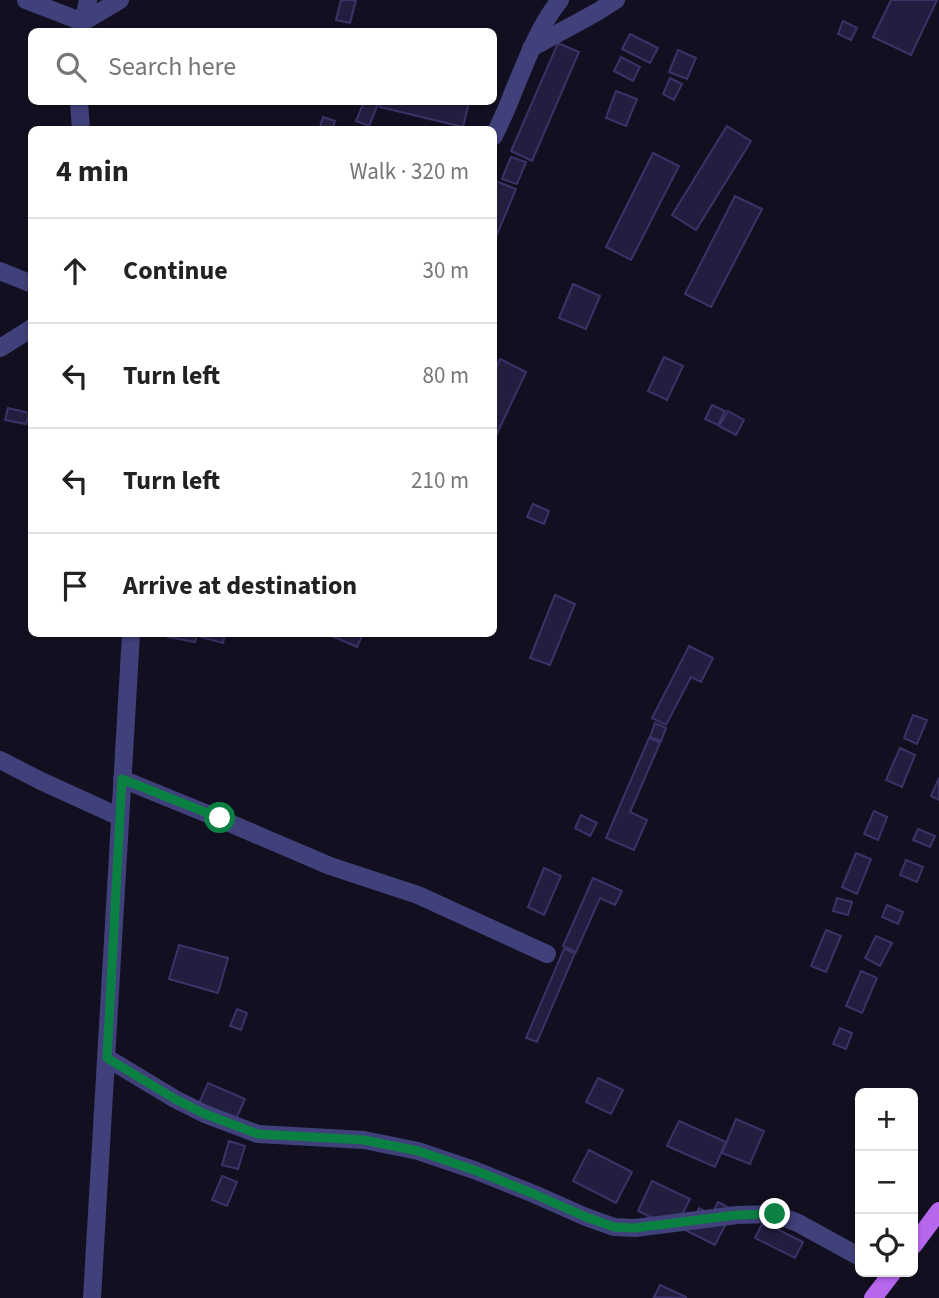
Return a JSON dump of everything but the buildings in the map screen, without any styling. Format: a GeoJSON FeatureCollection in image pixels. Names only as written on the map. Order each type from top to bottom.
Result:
{"type":"FeatureCollection","features":[{"type":"Feature","properties":{"kind":"main road"},"geometry":{"type":"LineString","coordinates":[[918,1239],[939,1211]]}},
{"type":"Feature","properties":{"kind":"main road"},"geometry":{"type":"LineString","coordinates":[[873,1298],[886,1277]]}},
{"type":"Feature","properties":{"kind":"street"},"geometry":{"type":"LineString","coordinates":[[26,0],[82,27]]}},
{"type":"Feature","properties":{"kind":"street"},"geometry":{"type":"LineString","coordinates":[[82,27],[88,0]]}},
{"type":"Feature","properties":{"kind":"street"},"geometry":{"type":"LineString","coordinates":[[82,27],[120,0]]}},
{"type":"Feature","properties":{"kind":"street"},"geometry":{"type":"LineString","coordinates":[[497,130],[531,48],[560,0]]}},
{"type":"Feature","properties":{"kind":"street"},"geometry":{"type":"LineString","coordinates":[[531,48],[616,0]]}},
{"type":"Feature","properties":{"kind":"street"},"geometry":{"type":"LineString","coordinates":[[79,105],[81,126]]}},
{"type":"Feature","properties":{"kind":"street"},"geometry":{"type":"LineString","coordinates":[[0,271],[28,282]]}},
{"type":"Feature","properties":{"kind":"street"},"geometry":{"type":"LineString","coordinates":[[0,348],[28,330]]}},
{"type":"Feature","properties":{"kind":"street"},"geometry":{"type":"LineString","coordinates":[[92,1298],[131,637]]}},
{"type":"Feature","properties":{"kind":"street"},"geometry":{"type":"LineString","coordinates":[[0,760],[120,817]]}},
{"type":"Feature","properties":{"kind":"street"},"geometry":{"type":"LineString","coordinates":[[122,779],[330,866],[418,895],[547,954]]}},
{"type":"Feature","properties":{"kind":"street"},"geometry":{"type":"LineString","coordinates":[[107,1058],[195,1109],[258,1134],[364,1140],[418,1151],[474,1170],[614,1227],[635,1228],[737,1215],[775,1214],[799,1223],[855,1254]]}},
{"type":"Feature","properties":{"kind":"route"},"geometry":{"type":"LineString","coordinates":[[220,818],[122,779],[107,1058],[175,1099],[205,1114],[258,1134],[364,1140],[418,1151],[474,1170],[614,1227],[635,1228],[737,1215],[775,1214]]}}]}
